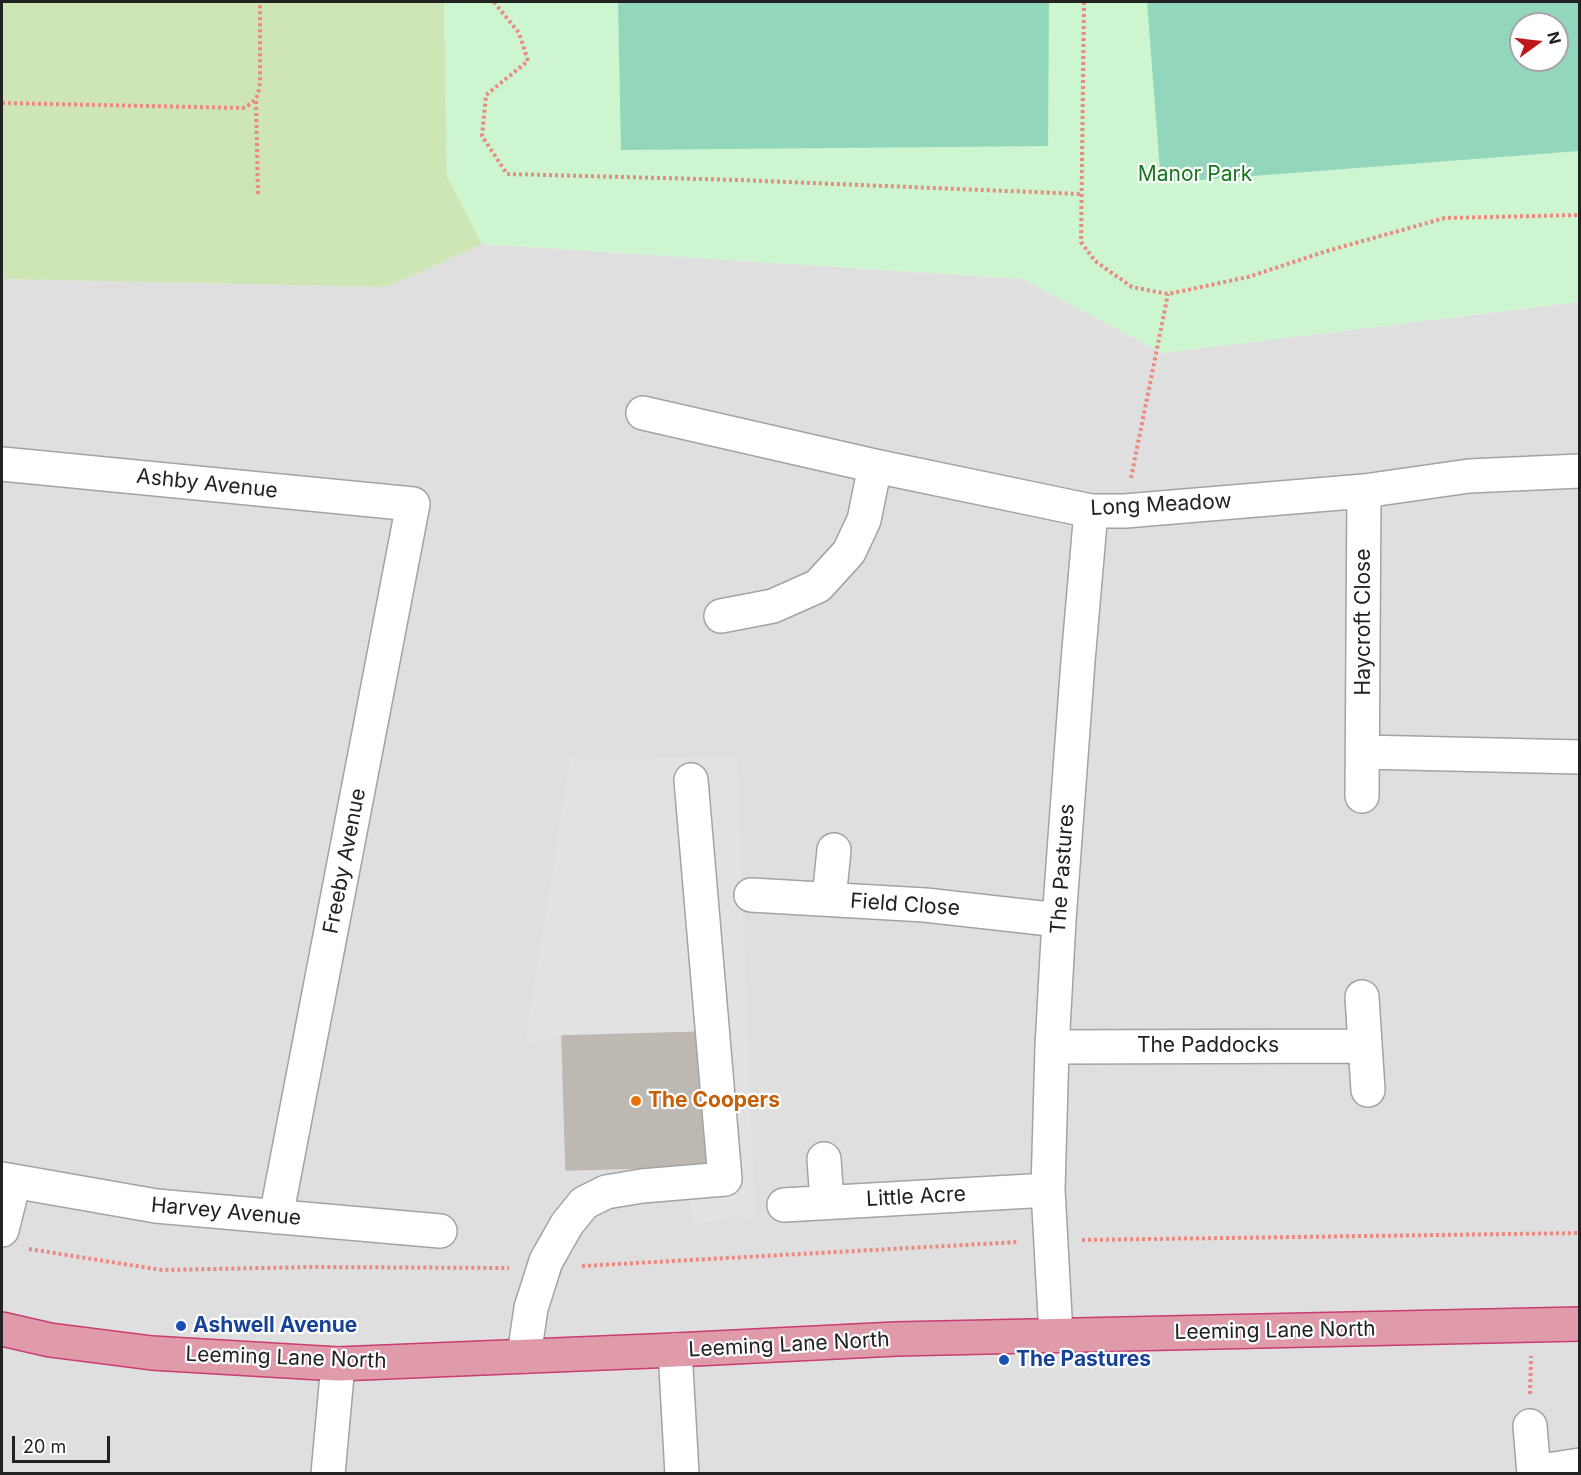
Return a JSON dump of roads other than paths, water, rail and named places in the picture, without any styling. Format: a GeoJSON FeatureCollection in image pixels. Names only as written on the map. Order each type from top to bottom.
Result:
{"type":"FeatureCollection","features":[{"type":"Feature","properties":{"kind":"highway","name":"Leeming Lane North"},"geometry":{"type":"LineString","coordinates":[[2,1329],[50,1340],[152,1353],[338,1364],[896,1339],[1580,1324]]}},
{"type":"Feature","properties":{"kind":"street","name":"Long Meadow"},"geometry":{"type":"LineString","coordinates":[[644,413],[875,466],[1091,511],[1125,511],[1364,491],[1469,476],[1580,471]]}},
{"type":"Feature","properties":{"kind":"street","name":"Ashby Avenue"},"geometry":{"type":"LineString","coordinates":[[2,466],[413,504]]}},
{"type":"Feature","properties":{"kind":"street"},"geometry":{"type":"LineString","coordinates":[[721,616],[773,606],[818,586],[849,552],[864,520],[875,466]]}},
{"type":"Feature","properties":{"kind":"street","name":"Haycroft Close"},"geometry":{"type":"LineString","coordinates":[[1362,796],[1364,491]]}},
{"type":"Feature","properties":{"kind":"street","name":"Freeby Avenue"},"geometry":{"type":"LineString","coordinates":[[276,1217],[413,504]]}},
{"type":"Feature","properties":{"kind":"street","name":"The Pastures"},"geometry":{"type":"LineString","coordinates":[[1056,1335],[1048,1190],[1052,1047],[1059,920],[1091,511]]}},
{"type":"Feature","properties":{"kind":"street"},"geometry":{"type":"LineString","coordinates":[[1363,752],[1580,758]]}},
{"type":"Feature","properties":{"kind":"street"},"geometry":{"type":"LineString","coordinates":[[524,1356],[531,1308],[546,1261],[567,1224],[584,1203],[606,1192],[642,1186],[725,1179],[691,780]]}},
{"type":"Feature","properties":{"kind":"street"},"geometry":{"type":"LineString","coordinates":[[829,899],[834,849]]}},
{"type":"Feature","properties":{"kind":"street","name":"Field Close"},"geometry":{"type":"LineString","coordinates":[[751,895],[925,905],[1059,920]]}},
{"type":"Feature","properties":{"kind":"street"},"geometry":{"type":"LineString","coordinates":[[1362,997],[1368,1090]]}},
{"type":"Feature","properties":{"kind":"street","name":"The Paddocks"},"geometry":{"type":"LineString","coordinates":[[1052,1047],[1365,1046]]}},
{"type":"Feature","properties":{"kind":"street"},"geometry":{"type":"LineString","coordinates":[[824,1159],[827,1202]]}},
{"type":"Feature","properties":{"kind":"street","name":"Harvey Avenue"},"geometry":{"type":"LineString","coordinates":[[13,1239],[8,1180],[156,1206],[440,1231]]}},
{"type":"Feature","properties":{"kind":"street","name":"Little Acre"},"geometry":{"type":"LineString","coordinates":[[784,1205],[1048,1190]]}},
{"type":"Feature","properties":{"kind":"street"},"geometry":{"type":"LineString","coordinates":[[675,1350],[682,1473]]}},
{"type":"Feature","properties":{"kind":"street"},"geometry":{"type":"LineString","coordinates":[[328,1473],[338,1364]]}},
{"type":"Feature","properties":{"kind":"street"},"geometry":{"type":"LineString","coordinates":[[1530,1426],[1534,1473],[1580,1465]]}},
{"type":"Feature","properties":{"kind":"place","name":"The Coopers"},"geometry":{"type":"Point","coordinates":[636,1101]}},
{"type":"Feature","properties":{"kind":"place","name":"Ashwell Avenue"},"geometry":{"type":"Point","coordinates":[181,1326]}},
{"type":"Feature","properties":{"kind":"place","name":"The Pastures"},"geometry":{"type":"Point","coordinates":[1004,1360]}},
{"type":"Feature","properties":{"kind":"park label","name":"Manor Park"},"geometry":{"type":"Point","coordinates":[1195,175]}}]}
